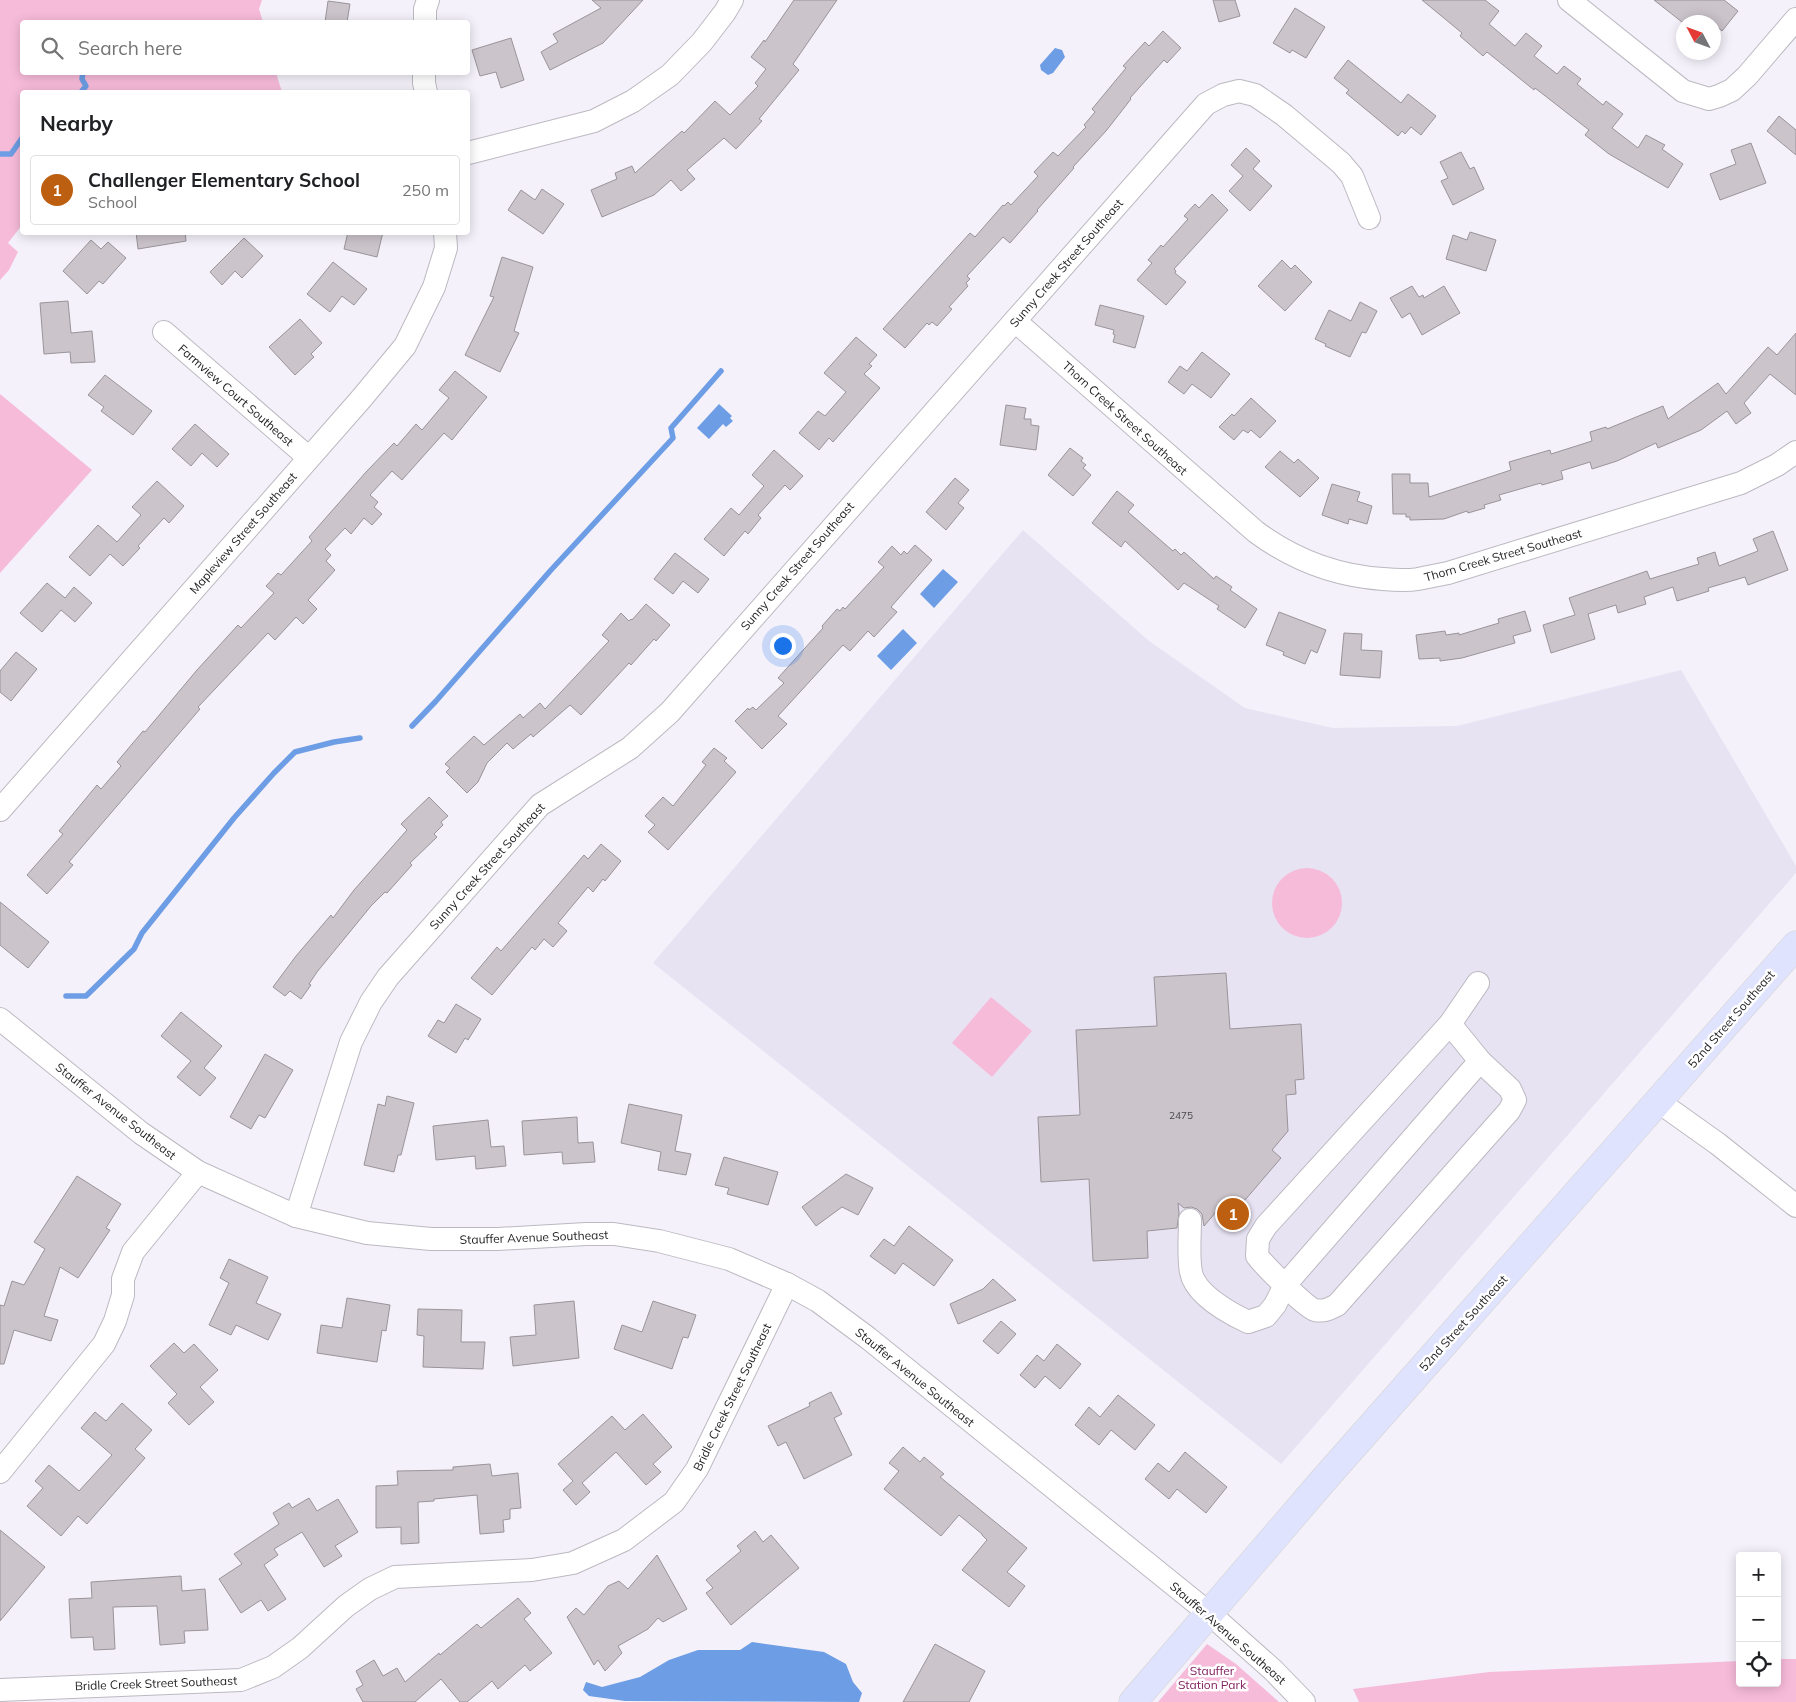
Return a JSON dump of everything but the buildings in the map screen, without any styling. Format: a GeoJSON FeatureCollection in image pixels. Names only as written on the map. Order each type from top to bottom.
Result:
{"type":"FeatureCollection","features":[{"type":"Feature","properties":{"kind":"main road","name":"52nd Street Southeast"},"geometry":{"type":"LineString","coordinates":[[1133,1702],[1321,1483],[1796,945]]}},
{"type":"Feature","properties":{"kind":"street"},"geometry":{"type":"LineString","coordinates":[[425,20],[425,9],[428,0]]}},
{"type":"Feature","properties":{"kind":"street"},"geometry":{"type":"LineString","coordinates":[[470,152],[594,121],[632,101],[670,75],[702,42],[732,0]]}},
{"type":"Feature","properties":{"kind":"street"},"geometry":{"type":"LineString","coordinates":[[1569,0],[1683,91],[1709,99],[1732,90],[1747,76],[1796,19]]}},
{"type":"Feature","properties":{"kind":"street"},"geometry":{"type":"LineString","coordinates":[[424,75],[426,90]]}},
{"type":"Feature","properties":{"kind":"street","name":"Sunny Creek Street Southeast"},"geometry":{"type":"LineString","coordinates":[[296,1216],[352,1042],[371,1002],[388,977],[540,805],[630,748],[670,712],[1206,104],[1236,91],[1255,95],[1284,115],[1341,163],[1352,176],[1369,218]]}},
{"type":"Feature","properties":{"kind":"street","name":"Mapleview Street Southeast"},"geometry":{"type":"LineString","coordinates":[[0,810],[361,399],[405,346],[434,287],[446,248],[445,235]]}},
{"type":"Feature","properties":{"kind":"street","name":"Thorn Creek Street Southeast"},"geometry":{"type":"LineString","coordinates":[[1015,321],[1256,532],[1297,558],[1327,570],[1359,578],[1418,579],[1448,573],[1741,483],[1777,465],[1796,452]]}},
{"type":"Feature","properties":{"kind":"street","name":"Farmview Court Southeast"},"geometry":{"type":"LineString","coordinates":[[164,332],[309,458]]}},
{"type":"Feature","properties":{"kind":"street"},"geometry":{"type":"LineString","coordinates":[[1450,1024],[1480,1061],[1510,1089],[1515,1100],[1509,1111],[1337,1305],[1325,1311],[1312,1309],[1270,1272],[1257,1256],[1258,1239],[1266,1226],[1450,1024],[1478,983]]}},
{"type":"Feature","properties":{"kind":"street","name":"Stauffer Avenue Southeast"},"geometry":{"type":"LineString","coordinates":[[0,1019],[141,1134],[198,1172],[296,1216],[367,1233],[431,1239],[498,1239],[614,1234],[659,1241],[698,1250],[740,1263],[787,1284],[818,1301],[868,1338],[1210,1614],[1273,1670],[1304,1702]]}},
{"type":"Feature","properties":{"kind":"street"},"geometry":{"type":"LineString","coordinates":[[1190,1220],[1190,1272],[1200,1290],[1230,1314],[1248,1322],[1266,1316],[1276,1305],[1285,1285],[1480,1061]]}},
{"type":"Feature","properties":{"kind":"street"},"geometry":{"type":"LineString","coordinates":[[1659,1102],[1718,1144],[1796,1206]]}},
{"type":"Feature","properties":{"kind":"street"},"geometry":{"type":"LineString","coordinates":[[0,1472],[104,1344],[115,1321],[123,1295],[123,1279],[133,1252],[198,1172]]}},
{"type":"Feature","properties":{"kind":"street","name":"Bridle Creek Street Southeast"},"geometry":{"type":"LineString","coordinates":[[0,1690],[242,1680],[273,1667],[300,1648],[346,1606],[370,1589],[395,1577],[532,1570],[573,1563],[624,1540],[674,1502],[698,1469],[787,1284]]}},
{"type":"Feature","properties":{"kind":"shaded area"},"geometry":{"type":"Polygon","coordinates":[[[1023,530],[1149,641],[1245,708],[1333,728],[1457,726],[1681,670],[1796,866],[1796,873],[1281,1464],[653,963],[1023,530]]]}},
{"type":"Feature","properties":{"kind":"green space"},"geometry":{"type":"Polygon","coordinates":[[[0,0],[262,0],[259,9],[262,20],[20,20],[20,75],[277,75],[281,90],[20,90],[20,228],[8,243],[18,252],[9,270],[0,280],[0,0]]]}},
{"type":"Feature","properties":{"kind":"green space"},"geometry":{"type":"Polygon","coordinates":[[[0,394],[92,470],[0,573],[0,394]]]}},
{"type":"Feature","properties":{"kind":"green space"},"geometry":{"type":"Polygon","coordinates":[[[1314,868],[1327,874],[1336,883],[1340,889],[1342,903],[1340,917],[1332,928],[1321,936],[1300,938],[1293,936],[1282,928],[1274,917],[1272,896],[1274,889],[1282,878],[1293,870],[1314,868]]]}},
{"type":"Feature","properties":{"kind":"green space"},"geometry":{"type":"Polygon","coordinates":[[[991,997],[1032,1031],[992,1077],[952,1043],[991,997]]]}},
{"type":"Feature","properties":{"kind":"green space","name":"Stauffer Station Park"},"geometry":{"type":"Polygon","coordinates":[[[1207,1644],[1236,1664],[1279,1702],[1158,1702],[1207,1644]]]}},
{"type":"Feature","properties":{"kind":"green space"},"geometry":{"type":"Polygon","coordinates":[[[1781,1659],[1796,1659],[1796,1702],[1359,1702],[1353,1689],[1489,1672],[1736,1661],[1736,1687],[1781,1687],[1781,1659]]]}},
{"type":"Feature","properties":{"kind":"water"},"geometry":{"type":"Polygon","coordinates":[[[1055,48],[1062,50],[1065,57],[1053,73],[1048,75],[1041,70],[1040,65],[1055,48]]]}},
{"type":"Feature","properties":{"kind":"water"},"geometry":{"type":"Polygon","coordinates":[[[719,404],[732,416],[730,418],[733,421],[726,427],[723,424],[709,439],[697,428],[719,404]]]}},
{"type":"Feature","properties":{"kind":"water"},"geometry":{"type":"Polygon","coordinates":[[[943,569],[958,582],[934,608],[920,594],[943,569]]]}},
{"type":"Feature","properties":{"kind":"water"},"geometry":{"type":"Polygon","coordinates":[[[903,629],[917,643],[891,670],[877,656],[903,629]]]}},
{"type":"Feature","properties":{"kind":"water"},"geometry":{"type":"Polygon","coordinates":[[[752,1642],[824,1652],[846,1664],[853,1682],[862,1693],[859,1702],[625,1701],[589,1696],[583,1690],[586,1682],[602,1687],[640,1677],[669,1660],[698,1650],[740,1650],[752,1642]]]}},
{"type":"Feature","properties":{"kind":"waterway"},"geometry":{"type":"LineString","coordinates":[[83,75],[82,79],[86,86],[83,90]]}},
{"type":"Feature","properties":{"kind":"waterway"},"geometry":{"type":"LineString","coordinates":[[0,154],[11,154],[20,141]]}},
{"type":"Feature","properties":{"kind":"waterway"},"geometry":{"type":"LineString","coordinates":[[412,726],[551,570],[673,438],[671,428],[721,371]]}},
{"type":"Feature","properties":{"kind":"waterway"},"geometry":{"type":"LineString","coordinates":[[66,996],[86,996],[134,949],[142,933],[234,818],[295,752],[334,742],[360,738]]}},
{"type":"Feature","properties":{"kind":"place","name":"Challenger Elementary School"},"geometry":{"type":"Point","coordinates":[1233,1214]}}]}
